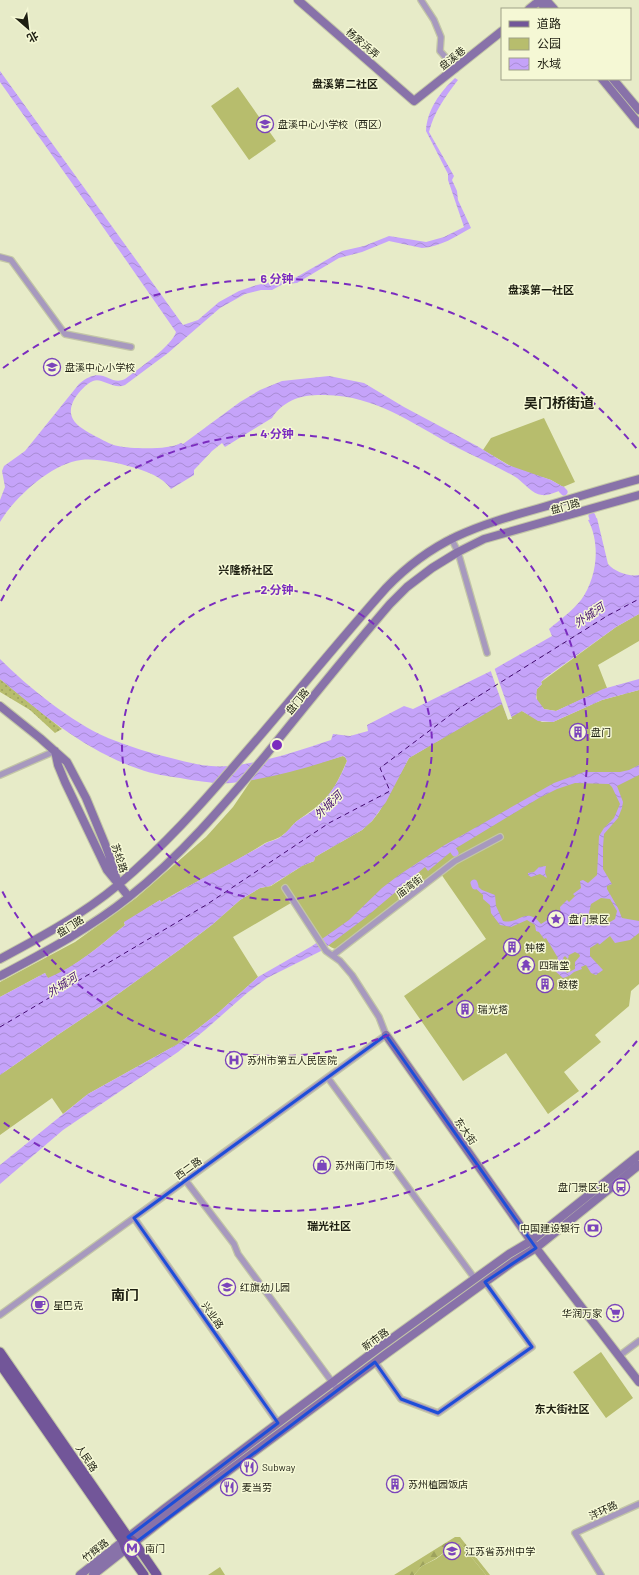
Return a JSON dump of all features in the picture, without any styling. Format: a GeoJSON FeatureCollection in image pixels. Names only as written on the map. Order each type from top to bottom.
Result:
{"type":"FeatureCollection","features":[{"type":"Feature","properties":{"kind":"main road","name":"杨家浜弄"},"geometry":{"type":"LineString","coordinates":[[300,0],[414,101]]}},
{"type":"Feature","properties":{"kind":"main road"},"geometry":{"type":"LineString","coordinates":[[530,8],[541,0],[553,8]]}},
{"type":"Feature","properties":{"kind":"main road","name":"盘溪巷"},"geometry":{"type":"LineString","coordinates":[[414,101],[501,32]]}},
{"type":"Feature","properties":{"kind":"main road"},"geometry":{"type":"LineString","coordinates":[[603,80],[639,124]]}},
{"type":"Feature","properties":{"kind":"main road"},"geometry":{"type":"LineString","coordinates":[[614,80],[639,110]]}},
{"type":"Feature","properties":{"kind":"main road","name":"盘门路"},"geometry":{"type":"LineString","coordinates":[[0,959],[66,922],[90,906],[118,885],[172,835],[209,796],[386,588],[409,566],[451,538],[486,524],[639,479]]}},
{"type":"Feature","properties":{"kind":"main road","name":"盘门路"},"geometry":{"type":"LineString","coordinates":[[0,976],[99,920],[129,897],[184,847],[238,789],[369,629],[399,595],[423,574],[458,552],[498,534],[639,495]]}},
{"type":"Feature","properties":{"kind":"main road","name":"苏纶路"},"geometry":{"type":"LineString","coordinates":[[0,706],[67,762],[86,798],[111,858],[118,885]]}},
{"type":"Feature","properties":{"kind":"main road","name":"苏纶路"},"geometry":{"type":"LineString","coordinates":[[55,751],[58,765],[65,782],[106,870],[118,885]]}},
{"type":"Feature","properties":{"kind":"main road"},"geometry":{"type":"LineString","coordinates":[[118,885],[129,897]]}},
{"type":"Feature","properties":{"kind":"main road","name":"东大街"},"geometry":{"type":"LineString","coordinates":[[386,1035],[533,1245],[639,1382]]}},
{"type":"Feature","properties":{"kind":"main road","name":"新市路"},"geometry":{"type":"LineString","coordinates":[[128,1543],[278,1423],[332,1383],[510,1254],[533,1245],[639,1155]]}},
{"type":"Feature","properties":{"kind":"main road","name":"新市路"},"geometry":{"type":"LineString","coordinates":[[128,1543],[485,1282],[639,1165]]}},
{"type":"Feature","properties":{"kind":"main road","name":"人民路"},"geometry":{"type":"LineString","coordinates":[[0,1352],[128,1543],[144,1575]]}},
{"type":"Feature","properties":{"kind":"main road","name":"人民路"},"geometry":{"type":"LineString","coordinates":[[0,1364],[128,1543],[157,1575]]}},
{"type":"Feature","properties":{"kind":"main road","name":"竹辉路"},"geometry":{"type":"LineString","coordinates":[[80,1575],[128,1543]]}},
{"type":"Feature","properties":{"kind":"main road","name":"竹辉路"},"geometry":{"type":"LineString","coordinates":[[93,1575],[128,1543]]}},
{"type":"Feature","properties":{"kind":"street"},"geometry":{"type":"LineString","coordinates":[[421,0],[434,20],[441,38],[440,51],[456,69]]}},
{"type":"Feature","properties":{"kind":"street"},"geometry":{"type":"LineString","coordinates":[[0,257],[11,260],[65,334],[131,347]]}},
{"type":"Feature","properties":{"kind":"street"},"geometry":{"type":"LineString","coordinates":[[451,538],[458,552],[487,653]]}},
{"type":"Feature","properties":{"kind":"street"},"geometry":{"type":"LineString","coordinates":[[0,775],[55,751]]}},
{"type":"Feature","properties":{"kind":"street","name":"庙湾街"},"geometry":{"type":"LineString","coordinates":[[333,955],[455,861],[500,837]]}},
{"type":"Feature","properties":{"kind":"street","name":"东大街"},"geometry":{"type":"LineString","coordinates":[[285,888],[326,951],[343,964],[352,975],[379,1018],[386,1035]]}},
{"type":"Feature","properties":{"kind":"street","name":"西二路"},"geometry":{"type":"LineString","coordinates":[[0,1315],[386,1035]]}},
{"type":"Feature","properties":{"kind":"street"},"geometry":{"type":"LineString","coordinates":[[328,1078],[475,1279]]}},
{"type":"Feature","properties":{"kind":"street"},"geometry":{"type":"LineString","coordinates":[[186,1181],[234,1244],[238,1254],[338,1390]]}},
{"type":"Feature","properties":{"kind":"street","name":"兴业路"},"geometry":{"type":"LineString","coordinates":[[134,1218],[278,1423]]}},
{"type":"Feature","properties":{"kind":"street"},"geometry":{"type":"LineString","coordinates":[[375,1362],[400,1399],[438,1413],[532,1347],[485,1282]]}},
{"type":"Feature","properties":{"kind":"street"},"geometry":{"type":"LineString","coordinates":[[619,1356],[639,1341]]}},
{"type":"Feature","properties":{"kind":"street","name":"洋环路"},"geometry":{"type":"LineString","coordinates":[[601,1575],[575,1533],[639,1504]]}},
{"type":"Feature","properties":{"kind":"highlighted area"},"geometry":{"type":"Polygon","coordinates":[[[386,1035],[536,1248],[485,1282],[532,1347],[438,1413],[401,1399],[375,1362],[135,1543],[128,1537],[278,1423],[134,1218],[386,1035]]]}},
{"type":"Feature","properties":{"kind":"green space"},"geometry":{"type":"Polygon","coordinates":[[[238,87],[276,141],[249,160],[211,106],[238,87]]]}},
{"type":"Feature","properties":{"kind":"green space"},"geometry":{"type":"Polygon","coordinates":[[[544,418],[575,482],[563,487],[551,480],[514,468],[483,450],[491,438],[544,418]]]}},
{"type":"Feature","properties":{"kind":"green space"},"geometry":{"type":"Polygon","coordinates":[[[639,614],[639,641],[598,665],[607,688],[556,711],[544,709],[537,701],[536,692],[542,684],[541,682],[616,627],[639,614]]]}},
{"type":"Feature","properties":{"kind":"green space"},"geometry":{"type":"Polygon","coordinates":[[[0,679],[62,729],[55,733],[30,710],[0,692],[0,679]]]}},
{"type":"Feature","properties":{"kind":"green space","name":"盘门景区"},"geometry":{"type":"Polygon","coordinates":[[[639,690],[639,984],[631,991],[629,1006],[595,1035],[601,1042],[564,1072],[579,1091],[548,1114],[506,1053],[463,1081],[404,996],[486,939],[441,874],[337,949],[332,948],[320,937],[296,900],[233,937],[258,977],[218,1013],[178,1044],[88,1094],[63,1114],[52,1098],[0,1135],[0,1075],[107,1002],[179,950],[213,924],[240,900],[260,888],[271,886],[302,866],[314,861],[315,857],[362,830],[379,812],[409,758],[502,703],[522,711],[542,722],[553,722],[602,700],[639,690]]]}},
{"type":"Feature","properties":{"kind":"green space"},"geometry":{"type":"Polygon","coordinates":[[[343,756],[347,761],[330,793],[282,836],[265,843],[161,902],[160,900],[124,923],[125,925],[98,947],[59,974],[48,979],[45,973],[0,997],[0,982],[75,942],[136,898],[206,837],[233,807],[252,779],[287,772],[343,756]]]}},
{"type":"Feature","properties":{"kind":"green space"},"geometry":{"type":"Polygon","coordinates":[[[601,1352],[633,1398],[606,1418],[573,1372],[601,1352]]]}},
{"type":"Feature","properties":{"kind":"green space"},"geometry":{"type":"Polygon","coordinates":[[[455,1537],[460,1537],[490,1575],[486,1575],[459,1542],[435,1559],[422,1566],[414,1575],[394,1575],[455,1537]]]}},
{"type":"Feature","properties":{"kind":"green space","name":"江苏省苏州中学"},"geometry":{"type":"Polygon","coordinates":[[[459,1542],[486,1575],[414,1575],[422,1566],[436,1559],[459,1542]]]}},
{"type":"Feature","properties":{"kind":"green space"},"geometry":{"type":"Polygon","coordinates":[[[220,1567],[225,1575],[208,1575],[220,1567]]]}},
{"type":"Feature","properties":{"kind":"water"},"geometry":{"type":"Polygon","coordinates":[[[0,71],[183,325],[198,320],[219,302],[239,291],[257,285],[295,278],[342,251],[364,246],[389,236],[426,242],[444,237],[464,227],[448,180],[448,174],[426,131],[429,116],[439,95],[455,78],[458,80],[437,111],[429,132],[454,176],[452,180],[457,191],[458,200],[471,228],[448,241],[429,247],[422,248],[389,241],[362,252],[339,258],[297,283],[283,284],[272,290],[261,290],[245,294],[220,308],[168,353],[125,385],[116,386],[96,380],[88,384],[75,398],[71,412],[72,418],[76,423],[93,435],[113,445],[141,448],[168,447],[181,443],[183,444],[240,402],[260,390],[282,381],[329,376],[364,383],[508,465],[551,480],[565,488],[548,495],[538,494],[517,478],[454,446],[393,412],[361,400],[314,395],[295,399],[285,404],[274,414],[272,418],[225,447],[222,443],[194,470],[194,475],[171,489],[163,481],[138,469],[107,461],[81,460],[58,468],[35,483],[14,503],[0,522],[0,500],[5,487],[2,471],[4,466],[25,451],[79,384],[94,375],[100,375],[119,381],[125,379],[161,351],[173,338],[176,332],[0,82],[0,71]]]}},
{"type":"Feature","properties":{"kind":"water","name":"外城河"},"geometry":{"type":"Polygon","coordinates":[[[597,518],[608,564],[622,573],[639,575],[639,614],[616,627],[545,678],[537,689],[536,698],[544,709],[556,711],[603,689],[639,679],[639,690],[602,700],[553,722],[538,721],[522,711],[508,719],[502,704],[409,758],[386,802],[372,821],[362,830],[315,857],[314,861],[302,866],[270,886],[260,888],[240,900],[213,924],[179,950],[107,1002],[0,1075],[0,997],[45,973],[48,978],[59,973],[107,940],[125,925],[124,922],[160,900],[161,902],[265,844],[279,838],[297,821],[315,809],[327,797],[338,780],[347,761],[343,756],[316,765],[259,779],[231,783],[199,781],[164,776],[149,772],[101,752],[83,742],[48,718],[0,679],[0,659],[23,681],[79,723],[116,741],[155,754],[207,766],[228,766],[267,759],[331,740],[333,734],[350,736],[368,731],[367,725],[404,706],[413,709],[491,671],[552,636],[549,629],[581,600],[591,582],[594,571],[596,550],[595,540],[588,520],[597,518]]]}},
{"type":"Feature","properties":{"kind":"water"},"geometry":{"type":"Polygon","coordinates":[[[639,765],[639,775],[617,786],[623,802],[622,808],[618,818],[604,834],[603,869],[612,884],[607,886],[607,889],[622,918],[639,921],[639,933],[630,940],[615,943],[610,936],[599,945],[598,943],[590,948],[590,956],[603,970],[596,975],[591,973],[586,965],[581,967],[582,969],[563,978],[555,971],[559,969],[558,967],[561,965],[557,959],[558,958],[546,938],[544,939],[539,932],[536,931],[535,925],[527,920],[511,927],[500,925],[491,913],[490,905],[483,899],[483,895],[474,887],[476,885],[482,890],[495,895],[496,906],[503,921],[531,916],[541,924],[549,919],[561,915],[560,907],[567,900],[569,902],[575,896],[573,894],[581,888],[580,881],[583,880],[588,883],[597,875],[599,836],[604,828],[614,818],[620,804],[609,784],[575,783],[557,789],[539,798],[453,850],[428,871],[425,867],[365,918],[321,951],[267,978],[247,993],[178,1052],[63,1130],[0,1184],[0,1165],[88,1094],[178,1044],[218,1013],[258,977],[312,946],[349,920],[382,888],[443,846],[554,783],[584,772],[620,772],[629,770],[639,765]],[[601,898],[591,904],[589,913],[595,923],[605,925],[615,919],[617,911],[610,899],[601,898]],[[575,952],[569,955],[568,959],[565,956],[561,963],[561,970],[565,970],[567,973],[575,969],[575,962],[580,956],[575,952]]]}},
{"type":"Feature","properties":{"kind":"water"},"geometry":{"type":"Polygon","coordinates":[[[546,866],[545,872],[547,878],[540,874],[531,877],[528,875],[528,873],[534,872],[539,867],[546,866]]]}},
{"type":"Feature","properties":{"kind":"pier"},"geometry":{"type":"Polygon","coordinates":[[[494,667],[512,719],[508,720],[490,669],[494,667]]]}},
{"type":"Feature","properties":{"kind":"ferry route"},"geometry":{"type":"LineString","coordinates":[[0,1027],[206,905],[329,823],[390,791],[380,768],[461,707],[607,616],[639,599]]}},
{"type":"Feature","properties":{"kind":"place","name":"盘溪中心小学校（西区）"},"geometry":{"type":"Point","coordinates":[265,124]}},
{"type":"Feature","properties":{"kind":"place","name":"盘溪中心小学校"},"geometry":{"type":"Point","coordinates":[52,367]}},
{"type":"Feature","properties":{"kind":"place","name":"盘门"},"geometry":{"type":"Point","coordinates":[578,732]}},
{"type":"Feature","properties":{"kind":"place","name":"盘门景区"},"geometry":{"type":"Point","coordinates":[556,919]}},
{"type":"Feature","properties":{"kind":"place","name":"钟楼"},"geometry":{"type":"Point","coordinates":[512,947]}},
{"type":"Feature","properties":{"kind":"place","name":"四瑞堂"},"geometry":{"type":"Point","coordinates":[526,965]}},
{"type":"Feature","properties":{"kind":"place","name":"鼓楼"},"geometry":{"type":"Point","coordinates":[545,984]}},
{"type":"Feature","properties":{"kind":"place","name":"瑞光塔"},"geometry":{"type":"Point","coordinates":[465,1009]}},
{"type":"Feature","properties":{"kind":"place","name":"苏州市第五人民医院"},"geometry":{"type":"Point","coordinates":[234,1060]}},
{"type":"Feature","properties":{"kind":"place","name":"苏州南门市场"},"geometry":{"type":"Point","coordinates":[322,1165]}},
{"type":"Feature","properties":{"kind":"place","name":"盘门景区北"},"geometry":{"type":"Point","coordinates":[621,1187]}},
{"type":"Feature","properties":{"kind":"place","name":"中国建设银行"},"geometry":{"type":"Point","coordinates":[593,1228]}},
{"type":"Feature","properties":{"kind":"place","name":"红旗幼儿园"},"geometry":{"type":"Point","coordinates":[227,1287]}},
{"type":"Feature","properties":{"kind":"place","name":"星巴克"},"geometry":{"type":"Point","coordinates":[40,1305]}},
{"type":"Feature","properties":{"kind":"place","name":"华润万家"},"geometry":{"type":"Point","coordinates":[615,1313]}},
{"type":"Feature","properties":{"kind":"place","name":"Subway"},"geometry":{"type":"Point","coordinates":[249,1467]}},
{"type":"Feature","properties":{"kind":"place","name":"苏州植园饭店"},"geometry":{"type":"Point","coordinates":[395,1484]}},
{"type":"Feature","properties":{"kind":"place","name":"麦当劳"},"geometry":{"type":"Point","coordinates":[229,1487]}},
{"type":"Feature","properties":{"kind":"place","name":"南门"},"geometry":{"type":"Point","coordinates":[132,1548]}},
{"type":"Feature","properties":{"kind":"place","name":"江苏省苏州中学"},"geometry":{"type":"Point","coordinates":[452,1551]}},
{"type":"Feature","properties":{"kind":"district","name":"盘溪第二社区"},"geometry":{"type":"Point","coordinates":[345,84]}},
{"type":"Feature","properties":{"kind":"district","name":"盘溪第一社区"},"geometry":{"type":"Point","coordinates":[541,290]}},
{"type":"Feature","properties":{"kind":"district","name":"吴门桥街道"},"geometry":{"type":"Point","coordinates":[559,403]}},
{"type":"Feature","properties":{"kind":"district","name":"兴隆桥社区"},"geometry":{"type":"Point","coordinates":[246,570]}},
{"type":"Feature","properties":{"kind":"district","name":"瑞光社区"},"geometry":{"type":"Point","coordinates":[329,1226]}},
{"type":"Feature","properties":{"kind":"district","name":"南门"},"geometry":{"type":"Point","coordinates":[125,1295]}},
{"type":"Feature","properties":{"kind":"district","name":"东大街社区"},"geometry":{"type":"Point","coordinates":[562,1409]}}]}
